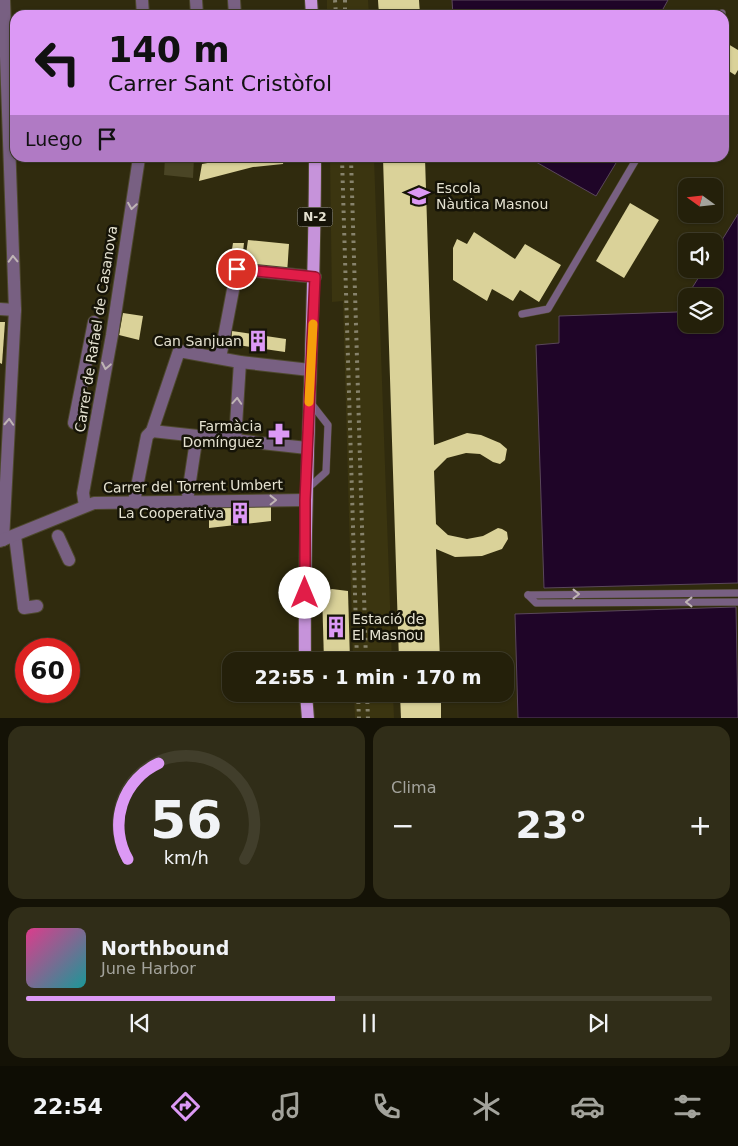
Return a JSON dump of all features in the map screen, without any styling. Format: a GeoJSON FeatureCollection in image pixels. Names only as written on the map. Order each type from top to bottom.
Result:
{"type":"FeatureCollection","features":[{"type":"Feature","properties":{"kind":"main road","name":"N-2"},"geometry":{"type":"LineString","coordinates":[[305,652],[305,496],[315,277],[315,162]]}},
{"type":"Feature","properties":{"kind":"main road"},"geometry":{"type":"LineString","coordinates":[[307,702],[308,718]]}},
{"type":"Feature","properties":{"kind":"street"},"geometry":{"type":"LineString","coordinates":[[4,0],[10,154]]}},
{"type":"Feature","properties":{"kind":"street"},"geometry":{"type":"LineString","coordinates":[[10,162],[15,310],[6,539],[24,608],[37,606]]}},
{"type":"Feature","properties":{"kind":"street","name":"Carrer de Rafael de Casanova"},"geometry":{"type":"LineString","coordinates":[[85,506],[83,493],[112,335],[138,162]]}},
{"type":"Feature","properties":{"kind":"street"},"geometry":{"type":"LineString","coordinates":[[220,358],[237,269],[315,277]]}},
{"type":"Feature","properties":{"kind":"street"},"geometry":{"type":"LineString","coordinates":[[0,309],[15,310]]}},
{"type":"Feature","properties":{"kind":"street"},"geometry":{"type":"LineString","coordinates":[[74,423],[94,322]]}},
{"type":"Feature","properties":{"kind":"street"},"geometry":{"type":"LineString","coordinates":[[134,502],[147,436],[152,431],[179,351],[240,362],[310,370]]}},
{"type":"Feature","properties":{"kind":"street"},"geometry":{"type":"LineString","coordinates":[[235,441],[240,362]]}},
{"type":"Feature","properties":{"kind":"street"},"geometry":{"type":"LineString","coordinates":[[152,431],[307,448]]}},
{"type":"Feature","properties":{"kind":"street"},"geometry":{"type":"LineString","coordinates":[[188,494],[196,441]]}},
{"type":"Feature","properties":{"kind":"street","name":"Carrer del Torrent Umbert"},"geometry":{"type":"LineString","coordinates":[[6,539],[94,503],[305,496]]}},
{"type":"Feature","properties":{"kind":"street"},"geometry":{"type":"LineString","coordinates":[[58,536],[69,560]]}},
{"type":"Feature","properties":{"kind":"lane"},"geometry":{"type":"LineString","coordinates":[[522,314],[548,309],[635,162]]}},
{"type":"Feature","properties":{"kind":"lane"},"geometry":{"type":"LineString","coordinates":[[305,496],[326,472],[328,425],[309,400]]}},
{"type":"Feature","properties":{"kind":"lane"},"geometry":{"type":"LineString","coordinates":[[738,593],[528,595],[536,603],[738,602]]}},
{"type":"Feature","properties":{"kind":"shaded area"},"geometry":{"type":"Polygon","coordinates":[[[327,0],[368,0],[369,10],[327,10],[327,0]]]}},
{"type":"Feature","properties":{"kind":"shaded area"},"geometry":{"type":"Polygon","coordinates":[[[452,0],[668,0],[663,9],[665,10],[453,10],[452,0]]]}},
{"type":"Feature","properties":{"kind":"shaded area"},"geometry":{"type":"Polygon","coordinates":[[[165,162],[194,162],[193,178],[164,175],[165,162]]]}},
{"type":"Feature","properties":{"kind":"shaded area"},"geometry":{"type":"Polygon","coordinates":[[[330,162],[374,162],[392,652],[353,652],[343,301],[332,302],[330,162]]]}},
{"type":"Feature","properties":{"kind":"shaded area"},"geometry":{"type":"Polygon","coordinates":[[[536,162],[617,162],[596,196],[536,162]]]}},
{"type":"Feature","properties":{"kind":"shaded area"},"geometry":{"type":"Polygon","coordinates":[[[738,214],[738,583],[544,588],[536,345],[559,343],[559,316],[677,312],[678,310],[678,333],[723,333],[723,288],[692,288],[698,278],[723,278],[723,238],[738,214]]]}},
{"type":"Feature","properties":{"kind":"shaded area"},"geometry":{"type":"Polygon","coordinates":[[[736,607],[738,718],[518,718],[515,614],[736,607]]]}},
{"type":"Feature","properties":{"kind":"shaded area"},"geometry":{"type":"Polygon","coordinates":[[[354,702],[393,702],[394,718],[355,718],[354,702]]]}},
{"type":"Feature","properties":{"kind":"building"},"geometry":{"type":"Polygon","coordinates":[[[378,0],[419,0],[420,10],[379,10],[378,0]]]}},
{"type":"Feature","properties":{"kind":"building"},"geometry":{"type":"Polygon","coordinates":[[[729,45],[738,50],[738,70],[735,75],[729,71],[729,45]]]}},
{"type":"Feature","properties":{"kind":"building"},"geometry":{"type":"Polygon","coordinates":[[[213,162],[283,162],[283,164],[253,167],[199,181],[202,164],[213,162]]]}},
{"type":"Feature","properties":{"kind":"building"},"geometry":{"type":"Polygon","coordinates":[[[383,162],[425,162],[434,445],[467,433],[481,435],[500,443],[507,449],[505,460],[500,464],[480,454],[466,453],[447,458],[434,471],[436,524],[448,535],[467,539],[483,536],[498,528],[502,529],[507,532],[508,539],[502,549],[482,556],[455,557],[436,549],[440,652],[399,652],[383,162]]]}},
{"type":"Feature","properties":{"kind":"building"},"geometry":{"type":"Polygon","coordinates":[[[630,203],[659,220],[624,278],[596,261],[630,203]]]}},
{"type":"Feature","properties":{"kind":"building"},"geometry":{"type":"Polygon","coordinates":[[[474,232],[515,259],[525,244],[561,265],[539,302],[520,290],[513,301],[492,289],[487,301],[453,280],[453,248],[457,239],[467,244],[474,232]]]}},
{"type":"Feature","properties":{"kind":"building"},"geometry":{"type":"Polygon","coordinates":[[[248,240],[289,244],[287,274],[244,268],[248,240]]]}},
{"type":"Feature","properties":{"kind":"building"},"geometry":{"type":"Polygon","coordinates":[[[233,243],[244,243],[241,269],[229,268],[233,243]]]}},
{"type":"Feature","properties":{"kind":"building"},"geometry":{"type":"Polygon","coordinates":[[[123,313],[143,316],[139,340],[119,335],[123,313]]]}},
{"type":"Feature","properties":{"kind":"building"},"geometry":{"type":"Polygon","coordinates":[[[0,322],[5,322],[2,364],[0,363],[0,322]]]}},
{"type":"Feature","properties":{"kind":"building","name":"Can Sanjuan"},"geometry":{"type":"Polygon","coordinates":[[[232,331],[286,339],[285,352],[231,344],[232,331]]]}},
{"type":"Feature","properties":{"kind":"building","name":"La Cooperativa"},"geometry":{"type":"Polygon","coordinates":[[[209,506],[271,506],[271,521],[209,528],[209,506]]]}},
{"type":"Feature","properties":{"kind":"building","name":"Estació de El Masnou"},"geometry":{"type":"Polygon","coordinates":[[[332,589],[348,591],[350,652],[324,652],[322,592],[332,589]]]}},
{"type":"Feature","properties":{"kind":"building"},"geometry":{"type":"Polygon","coordinates":[[[400,702],[441,702],[441,718],[401,718],[400,702]]]}},
{"type":"Feature","properties":{"kind":"railway"},"geometry":{"type":"LineString","coordinates":[[335,0],[336,10]]}},
{"type":"Feature","properties":{"kind":"railway"},"geometry":{"type":"LineString","coordinates":[[345,0],[345,10]]}},
{"type":"Feature","properties":{"kind":"railway"},"geometry":{"type":"LineString","coordinates":[[342,162],[357,652]]}},
{"type":"Feature","properties":{"kind":"railway"},"geometry":{"type":"LineString","coordinates":[[351,162],[366,652]]}},
{"type":"Feature","properties":{"kind":"railway"},"geometry":{"type":"LineString","coordinates":[[358,702],[359,718]]}},
{"type":"Feature","properties":{"kind":"railway"},"geometry":{"type":"LineString","coordinates":[[367,702],[368,718]]}},
{"type":"Feature","properties":{"kind":"slow traffic"},"geometry":{"type":"LineString","coordinates":[[309,402],[313,324]]}},
{"type":"Feature","properties":{"kind":"place","name":"Escola Nàutica Masnou"},"geometry":{"type":"Point","coordinates":[419,196]}},
{"type":"Feature","properties":{"kind":"place","name":"Can Sanjuan"},"geometry":{"type":"Point","coordinates":[258,341]}},
{"type":"Feature","properties":{"kind":"place","name":"Farmàcia Domínguez"},"geometry":{"type":"Point","coordinates":[279,434]}},
{"type":"Feature","properties":{"kind":"place","name":"La Cooperativa"},"geometry":{"type":"Point","coordinates":[240,513]}},
{"type":"Feature","properties":{"kind":"place","name":"Estació de El Masnou"},"geometry":{"type":"Point","coordinates":[336,627]}},
{"type":"Feature","properties":{"kind":"route"},"geometry":{"type":"LineString","coordinates":[[237,269],[315,277],[305,500],[305,593]]}}]}
